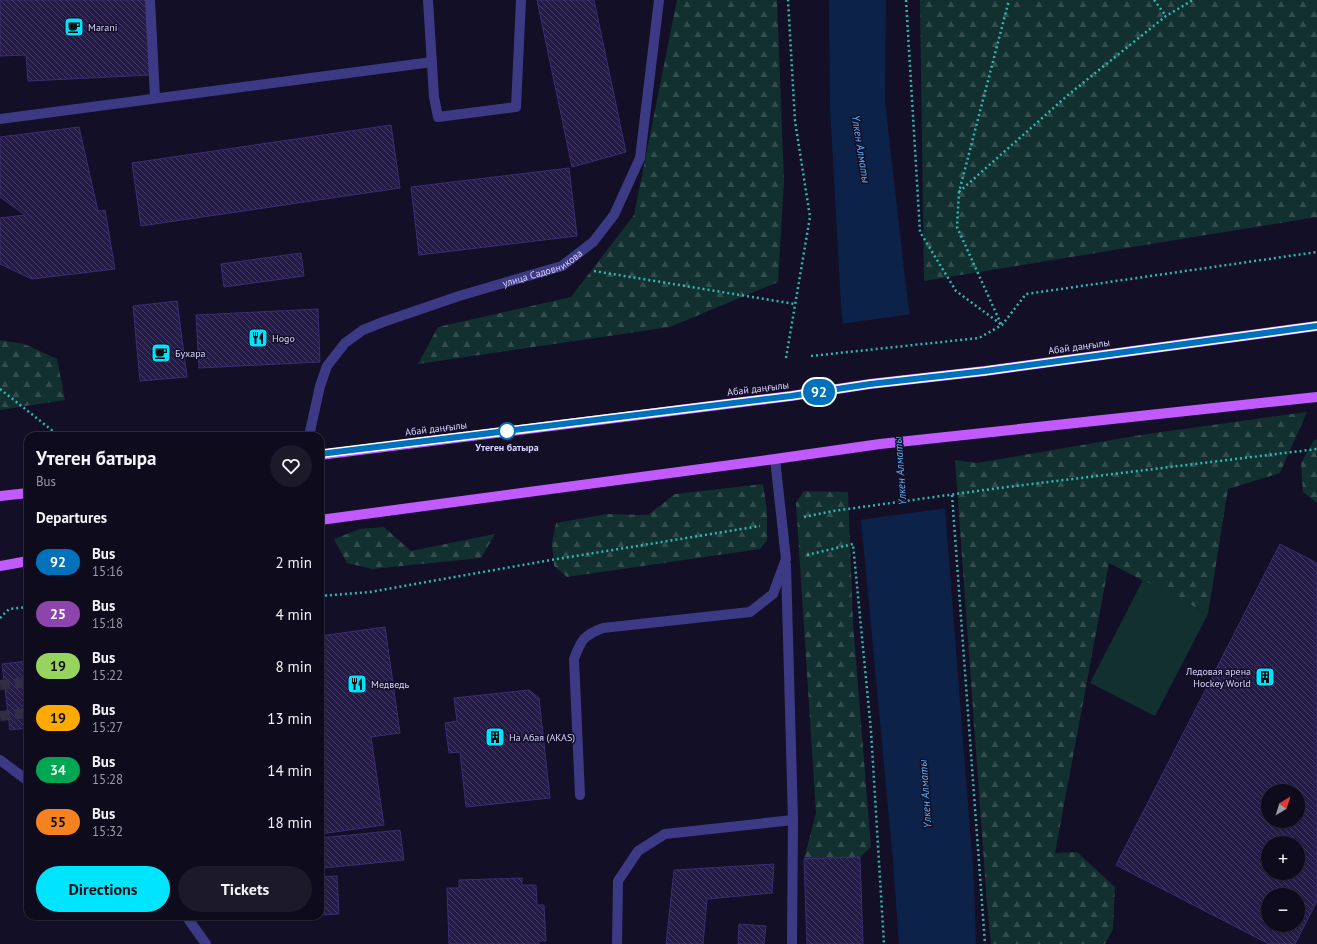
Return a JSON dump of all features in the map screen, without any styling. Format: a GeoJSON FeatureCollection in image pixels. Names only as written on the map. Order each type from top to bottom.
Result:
{"type":"FeatureCollection","features":[{"type":"Feature","properties":{"kind":"main road","name":"Абай даңғылы"},"geometry":{"type":"LineString","coordinates":[[324,454],[870,384],[985,371],[1317,326]]}},
{"type":"Feature","properties":{"kind":"main road"},"geometry":{"type":"LineString","coordinates":[[324,519],[775,460],[880,444],[1317,397]]}},
{"type":"Feature","properties":{"kind":"main road"},"geometry":{"type":"LineString","coordinates":[[0,496],[24,493]]}},
{"type":"Feature","properties":{"kind":"main road"},"geometry":{"type":"LineString","coordinates":[[0,566],[24,562]]}},
{"type":"Feature","properties":{"kind":"street"},"geometry":{"type":"LineString","coordinates":[[150,0],[155,98]]}},
{"type":"Feature","properties":{"kind":"street"},"geometry":{"type":"LineString","coordinates":[[428,0],[434,97],[438,117],[516,107],[521,0]]}},
{"type":"Feature","properties":{"kind":"street","name":"улица Садовникова"},"geometry":{"type":"LineString","coordinates":[[310,432],[320,386],[327,366],[345,343],[363,330],[459,296],[562,266],[593,242],[614,214],[640,158],[659,0]]}},
{"type":"Feature","properties":{"kind":"street"},"geometry":{"type":"LineString","coordinates":[[0,119],[432,62]]}},
{"type":"Feature","properties":{"kind":"street"},"geometry":{"type":"LineString","coordinates":[[775,460],[786,560],[793,820],[792,944]]}},
{"type":"Feature","properties":{"kind":"street"},"geometry":{"type":"LineString","coordinates":[[580,795],[574,659],[579,644],[590,633],[603,628],[750,612],[773,594],[786,560]]}},
{"type":"Feature","properties":{"kind":"street"},"geometry":{"type":"LineString","coordinates":[[0,760],[24,778]]}},
{"type":"Feature","properties":{"kind":"street"},"geometry":{"type":"LineString","coordinates":[[617,944],[618,881],[638,852],[665,834],[793,820]]}},
{"type":"Feature","properties":{"kind":"street"},"geometry":{"type":"LineString","coordinates":[[189,920],[206,944]]}},
{"type":"Feature","properties":{"kind":"path"},"geometry":{"type":"LineString","coordinates":[[786,358],[810,217],[795,121],[788,0]]}},
{"type":"Feature","properties":{"kind":"path"},"geometry":{"type":"LineString","coordinates":[[906,0],[920,232],[956,291],[1002,325]]}},
{"type":"Feature","properties":{"kind":"path"},"geometry":{"type":"LineString","coordinates":[[1002,325],[957,227],[959,192],[1009,0]]}},
{"type":"Feature","properties":{"kind":"path"},"geometry":{"type":"LineString","coordinates":[[1154,0],[1166,16]]}},
{"type":"Feature","properties":{"kind":"path"},"geometry":{"type":"LineString","coordinates":[[959,192],[1068,95],[1166,16],[1193,0]]}},
{"type":"Feature","properties":{"kind":"path"},"geometry":{"type":"LineString","coordinates":[[811,356],[979,338],[1002,325],[1026,294],[1317,252]]}},
{"type":"Feature","properties":{"kind":"path"},"geometry":{"type":"LineString","coordinates":[[562,266],[795,304]]}},
{"type":"Feature","properties":{"kind":"path"},"geometry":{"type":"LineString","coordinates":[[0,389],[53,431]]}},
{"type":"Feature","properties":{"kind":"path"},"geometry":{"type":"LineString","coordinates":[[324,596],[370,592],[545,561],[782,522],[833,511],[999,488],[1317,449]]}},
{"type":"Feature","properties":{"kind":"path"},"geometry":{"type":"LineString","coordinates":[[952,495],[985,944]]}},
{"type":"Feature","properties":{"kind":"path"},"geometry":{"type":"LineString","coordinates":[[786,560],[853,544],[871,731],[884,944]]}},
{"type":"Feature","properties":{"kind":"path"},"geometry":{"type":"LineString","coordinates":[[0,618],[9,609],[24,607]]}},
{"type":"Feature","properties":{"kind":"green space"},"geometry":{"type":"Polygon","coordinates":[[[677,0],[777,0],[784,181],[778,282],[670,327],[418,364],[438,327],[571,297],[634,215],[677,0]]]}},
{"type":"Feature","properties":{"kind":"green space"},"geometry":{"type":"Polygon","coordinates":[[[920,0],[1317,0],[1317,217],[924,281],[920,0]]]}},
{"type":"Feature","properties":{"kind":"green space"},"geometry":{"type":"Polygon","coordinates":[[[0,340],[24,344],[57,359],[65,400],[0,410],[0,340]]]}},
{"type":"Feature","properties":{"kind":"green space"},"geometry":{"type":"Polygon","coordinates":[[[1307,412],[1280,473],[1228,489],[1208,614],[1109,563],[1055,853],[1077,852],[1115,887],[1113,929],[1105,944],[991,944],[955,460],[977,463],[1147,434],[1307,412]]]}},
{"type":"Feature","properties":{"kind":"green space"},"geometry":{"type":"Polygon","coordinates":[[[1317,439],[1317,503],[1303,492],[1301,463],[1314,440],[1317,439]]]}},
{"type":"Feature","properties":{"kind":"green space"},"geometry":{"type":"Polygon","coordinates":[[[763,484],[767,511],[767,540],[760,549],[567,577],[554,566],[552,543],[556,523],[607,514],[648,515],[675,494],[763,484]]]}},
{"type":"Feature","properties":{"kind":"green space"},"geometry":{"type":"Polygon","coordinates":[[[804,491],[848,492],[853,623],[871,847],[860,857],[804,859],[816,813],[796,503],[804,491]]]}},
{"type":"Feature","properties":{"kind":"green space"},"geometry":{"type":"Polygon","coordinates":[[[384,527],[411,551],[495,534],[481,558],[372,569],[347,563],[334,539],[360,529],[384,527]]]}},
{"type":"Feature","properties":{"kind":"green space"},"geometry":{"type":"Polygon","coordinates":[[[1143,580],[1208,614],[1155,716],[1090,683],[1143,580]]]}},
{"type":"Feature","properties":{"kind":"water","name":"Үлкен Алматы"},"geometry":{"type":"Polygon","coordinates":[[[829,0],[886,0],[885,101],[908,304],[945,508],[974,881],[976,944],[899,944],[893,861],[841,305],[830,107],[829,0]]]}},
{"type":"Feature","properties":{"kind":"pier"},"geometry":{"type":"Polygon","coordinates":[[[912,314],[947,508],[859,520],[841,324],[912,314]]]}},
{"type":"Feature","properties":{"kind":"building","name":"Marani"},"geometry":{"type":"Polygon","coordinates":[[[0,0],[147,0],[151,75],[28,81],[26,55],[0,56],[0,0]]]}},
{"type":"Feature","properties":{"kind":"building"},"geometry":{"type":"Polygon","coordinates":[[[537,0],[594,0],[626,152],[572,167],[537,0]]]}},
{"type":"Feature","properties":{"kind":"building"},"geometry":{"type":"Polygon","coordinates":[[[391,125],[400,188],[141,226],[132,163],[391,125]]]}},
{"type":"Feature","properties":{"kind":"building"},"geometry":{"type":"Polygon","coordinates":[[[79,127],[98,211],[105,210],[115,269],[32,279],[0,264],[0,218],[25,215],[0,197],[0,137],[79,127]]]}},
{"type":"Feature","properties":{"kind":"building"},"geometry":{"type":"Polygon","coordinates":[[[569,168],[577,236],[419,255],[411,187],[569,168]]]}},
{"type":"Feature","properties":{"kind":"building"},"geometry":{"type":"Polygon","coordinates":[[[301,253],[304,276],[224,287],[221,264],[301,253]]]}},
{"type":"Feature","properties":{"kind":"building","name":"Бухара"},"geometry":{"type":"Polygon","coordinates":[[[177,301],[187,377],[140,381],[133,306],[177,301]]]}},
{"type":"Feature","properties":{"kind":"building","name":"Hogo"},"geometry":{"type":"Polygon","coordinates":[[[318,309],[320,362],[199,368],[196,315],[318,309]]]}},
{"type":"Feature","properties":{"kind":"building","name":"Ледовая арена Hockey World"},"geometry":{"type":"Polygon","coordinates":[[[1280,544],[1317,563],[1317,901],[1305,924],[1305,888],[1261,888],[1261,932],[1301,932],[1295,944],[1269,944],[1116,865],[1280,544]]]}},
{"type":"Feature","properties":{"kind":"building","name":"Медведь"},"geometry":{"type":"Polygon","coordinates":[[[385,627],[400,733],[371,737],[384,825],[324,833],[324,635],[385,627]]]}},
{"type":"Feature","properties":{"kind":"building"},"geometry":{"type":"Polygon","coordinates":[[[24,661],[24,728],[10,730],[2,664],[24,661]]]}},
{"type":"Feature","properties":{"kind":"building","name":"На Абая (AKAS)"},"geometry":{"type":"Polygon","coordinates":[[[529,690],[539,698],[550,798],[466,807],[460,752],[449,753],[445,723],[457,721],[454,698],[529,690]]]}},
{"type":"Feature","properties":{"kind":"building"},"geometry":{"type":"Polygon","coordinates":[[[400,830],[404,860],[324,868],[324,838],[400,830]]]}},
{"type":"Feature","properties":{"kind":"building"},"geometry":{"type":"Polygon","coordinates":[[[860,857],[863,944],[807,944],[804,859],[860,857]]]}},
{"type":"Feature","properties":{"kind":"building"},"geometry":{"type":"Polygon","coordinates":[[[774,864],[772,893],[707,899],[703,944],[666,944],[674,870],[774,864]]]}},
{"type":"Feature","properties":{"kind":"building"},"geometry":{"type":"Polygon","coordinates":[[[337,876],[339,914],[324,915],[324,877],[337,876]]]}},
{"type":"Feature","properties":{"kind":"building"},"geometry":{"type":"Polygon","coordinates":[[[522,878],[522,885],[536,885],[537,905],[544,905],[546,941],[539,941],[539,944],[449,944],[447,888],[459,888],[459,880],[522,878]]]}},
{"type":"Feature","properties":{"kind":"building"},"geometry":{"type":"Polygon","coordinates":[[[739,924],[766,926],[764,944],[738,944],[739,924]]]}},
{"type":"Feature","properties":{"kind":"tunnel"},"geometry":{"type":"LineString","coordinates":[[0,685],[24,682]]}},
{"type":"Feature","properties":{"kind":"tunnel"},"geometry":{"type":"LineString","coordinates":[[0,716],[24,713]]}},
{"type":"Feature","properties":{"kind":"bus line","name":"92"},"geometry":{"type":"LineString","coordinates":[[324,454],[791,396],[870,384],[985,371],[1317,326]]}},
{"type":"Feature","properties":{"kind":"place","name":"Marani"},"geometry":{"type":"Point","coordinates":[74,27]}},
{"type":"Feature","properties":{"kind":"place","name":"Hogo"},"geometry":{"type":"Point","coordinates":[258,338]}},
{"type":"Feature","properties":{"kind":"place","name":"Бухара"},"geometry":{"type":"Point","coordinates":[161,353]}},
{"type":"Feature","properties":{"kind":"place","name":"Утеген батыра"},"geometry":{"type":"Point","coordinates":[507,431]}},
{"type":"Feature","properties":{"kind":"place","name":"Ледовая арена Hockey World"},"geometry":{"type":"Point","coordinates":[1265,677]}},
{"type":"Feature","properties":{"kind":"place","name":"Медведь"},"geometry":{"type":"Point","coordinates":[357,684]}},
{"type":"Feature","properties":{"kind":"place","name":"На Абая (AKAS)"},"geometry":{"type":"Point","coordinates":[495,737]}}]}
